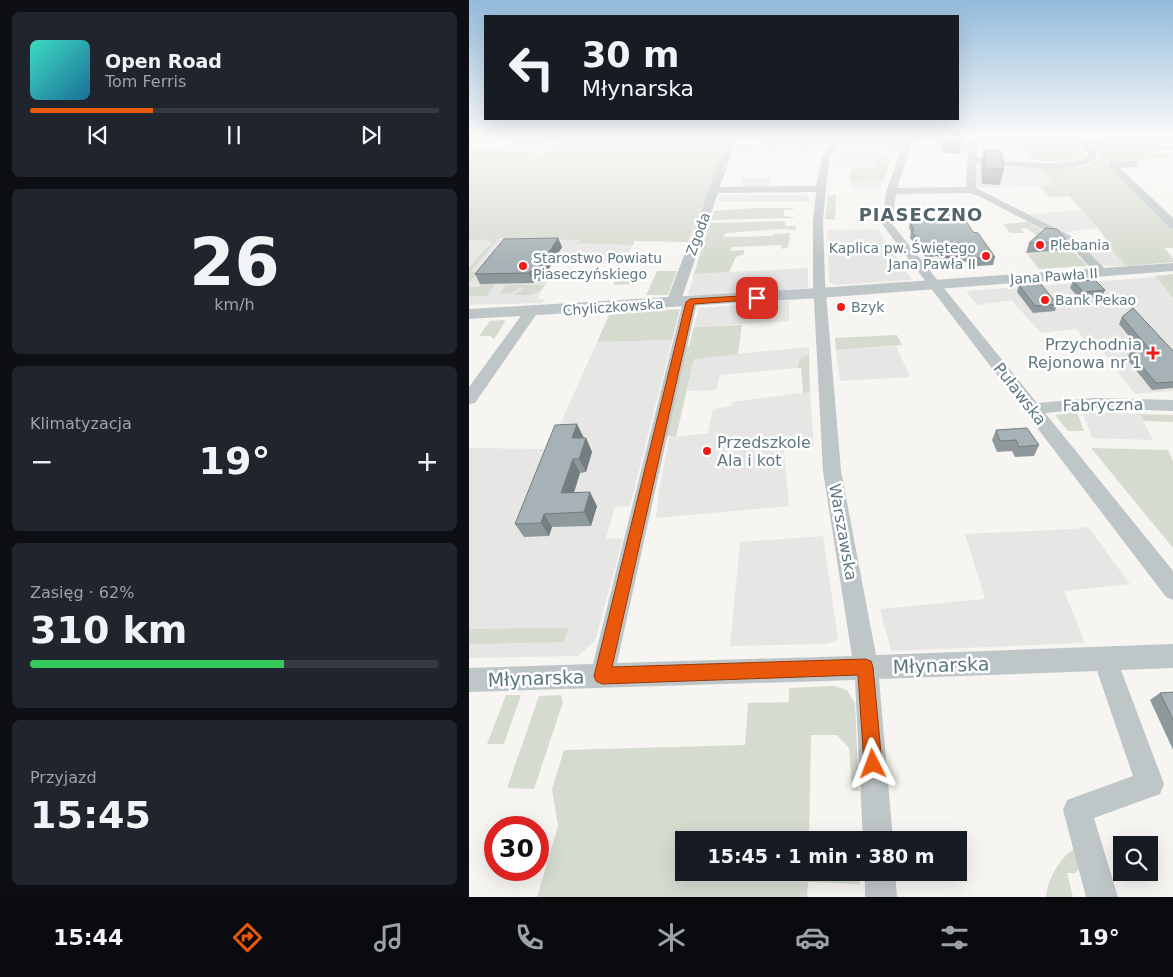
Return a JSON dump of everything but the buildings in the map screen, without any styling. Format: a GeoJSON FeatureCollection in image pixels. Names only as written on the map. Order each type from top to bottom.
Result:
{"type":"FeatureCollection","features":[{"type":"Feature","properties":{"kind":"street","name":"Zgoda"},"geometry":{"type":"LineString","coordinates":[[602,676],[681,302],[718,179]]}},
{"type":"Feature","properties":{"kind":"street","name":"Warszawska"},"geometry":{"type":"LineString","coordinates":[[823,179],[818,223],[819,293],[832,471],[862,635],[870,707],[877,831]]}},
{"type":"Feature","properties":{"kind":"street","name":"Puławska"},"geometry":{"type":"LineString","coordinates":[[897,179],[886,214],[887,224],[1173,590]]}},
{"type":"Feature","properties":{"kind":"street"},"geometry":{"type":"LineString","coordinates":[[971,179],[971,190]]}},
{"type":"Feature","properties":{"kind":"street"},"geometry":{"type":"LineString","coordinates":[[1126,179],[1173,226]]}},
{"type":"Feature","properties":{"kind":"street"},"geometry":{"type":"LineString","coordinates":[[714,190],[821,189]]}},
{"type":"Feature","properties":{"kind":"street"},"geometry":{"type":"LineString","coordinates":[[893,191],[971,190],[1071,240],[1101,272]]}},
{"type":"Feature","properties":{"kind":"street","name":"Jana Pawła II"},"geometry":{"type":"LineString","coordinates":[[936,285],[1173,267]]}},
{"type":"Feature","properties":{"kind":"street","name":"Chyliczkowska"},"geometry":{"type":"LineString","coordinates":[[469,314],[531,312],[936,285]]}},
{"type":"Feature","properties":{"kind":"street"},"geometry":{"type":"LineString","coordinates":[[469,399],[531,312]]}},
{"type":"Feature","properties":{"kind":"street","name":"Fabryczna"},"geometry":{"type":"LineString","coordinates":[[1033,409],[1094,403],[1173,406]]}},
{"type":"Feature","properties":{"kind":"street","name":"Młynarska"},"geometry":{"type":"LineString","coordinates":[[469,680],[1173,656]]}},
{"type":"Feature","properties":{"kind":"street"},"geometry":{"type":"LineString","coordinates":[[1102,897],[1077,810],[1150,784],[1105,659]]}},
{"type":"Feature","properties":{"kind":"street"},"geometry":{"type":"LineString","coordinates":[[880,881],[881,897]]}},
{"type":"Feature","properties":{"kind":"shaded area"},"geometry":{"type":"Polygon","coordinates":[[[469,179],[713,179],[688,242],[634,241],[633,245],[580,243],[576,245],[579,240],[499,238],[470,272],[479,272],[469,283],[469,268],[492,242],[481,239],[469,241],[469,179]]]}},
{"type":"Feature","properties":{"kind":"shaded area"},"geometry":{"type":"Polygon","coordinates":[[[743,179],[771,179],[769,187],[741,188],[743,179]]]}},
{"type":"Feature","properties":{"kind":"shaded area"},"geometry":{"type":"Polygon","coordinates":[[[850,179],[883,179],[883,180],[850,181],[850,179]]]}},
{"type":"Feature","properties":{"kind":"shaded area"},"geometry":{"type":"Polygon","coordinates":[[[976,179],[1051,179],[1057,185],[976,188],[976,179]]]}},
{"type":"Feature","properties":{"kind":"shaded area"},"geometry":{"type":"Polygon","coordinates":[[[1050,179],[1122,179],[1173,229],[1173,248],[1165,248],[1173,262],[1127,266],[1117,256],[1098,228],[1069,196],[1050,197],[1039,186],[1056,185],[1050,179]]]}},
{"type":"Feature","properties":{"kind":"shaded area"},"geometry":{"type":"Polygon","coordinates":[[[883,180],[880,188],[850,188],[850,181],[883,180]]]}},
{"type":"Feature","properties":{"kind":"shaded area"},"geometry":{"type":"Polygon","coordinates":[[[721,195],[808,195],[810,201],[719,201],[721,195]]]}},
{"type":"Feature","properties":{"kind":"shaded area"},"geometry":{"type":"Polygon","coordinates":[[[828,195],[836,195],[835,220],[825,219],[828,195]]]}},
{"type":"Feature","properties":{"kind":"shaded area"},"geometry":{"type":"Polygon","coordinates":[[[793,208],[793,210],[784,210],[784,216],[794,218],[711,220],[714,211],[793,208]]]}},
{"type":"Feature","properties":{"kind":"shaded area"},"geometry":{"type":"Polygon","coordinates":[[[1082,210],[1098,228],[1064,233],[1028,214],[1082,210]]]}},
{"type":"Feature","properties":{"kind":"shaded area"},"geometry":{"type":"Polygon","coordinates":[[[785,221],[785,226],[796,226],[795,230],[780,229],[726,233],[723,237],[773,236],[774,234],[790,233],[788,247],[782,249],[781,245],[731,247],[730,251],[744,250],[744,254],[736,257],[729,272],[694,274],[710,223],[785,221]]]}},
{"type":"Feature","properties":{"kind":"shaded area"},"geometry":{"type":"Polygon","coordinates":[[[1028,222],[1053,236],[1039,237],[1026,228],[1021,229],[1024,233],[1010,233],[1004,224],[1028,222]]]}},
{"type":"Feature","properties":{"kind":"shaded area"},"geometry":{"type":"Polygon","coordinates":[[[878,229],[912,280],[834,285],[829,282],[827,230],[878,229]]]}},
{"type":"Feature","properties":{"kind":"shaded area"},"geometry":{"type":"Polygon","coordinates":[[[470,237],[634,242],[624,262],[554,260],[546,283],[537,299],[545,299],[542,303],[469,305],[470,237]]]}},
{"type":"Feature","properties":{"kind":"shaded area"},"geometry":{"type":"Polygon","coordinates":[[[1108,242],[1114,252],[1127,266],[1102,266],[1079,243],[1108,242]]]}},
{"type":"Feature","properties":{"kind":"shaded area"},"geometry":{"type":"Polygon","coordinates":[[[1070,248],[1086,266],[1039,269],[1027,254],[1070,248]]]}},
{"type":"Feature","properties":{"kind":"shaded area"},"geometry":{"type":"Polygon","coordinates":[[[808,268],[808,288],[708,296],[688,295],[694,274],[808,268]]]}},
{"type":"Feature","properties":{"kind":"shaded area"},"geometry":{"type":"Polygon","coordinates":[[[621,270],[640,270],[632,284],[613,285],[621,270]]]}},
{"type":"Feature","properties":{"kind":"shaded area"},"geometry":{"type":"Polygon","coordinates":[[[657,271],[677,271],[668,295],[646,295],[657,271]]]}},
{"type":"Feature","properties":{"kind":"shaded area"},"geometry":{"type":"Polygon","coordinates":[[[1174,274],[1173,298],[1155,276],[1174,274]]]}},
{"type":"Feature","properties":{"kind":"shaded area"},"geometry":{"type":"Polygon","coordinates":[[[1156,277],[1173,298],[1173,391],[1135,394],[1094,340],[1085,340],[1076,329],[1041,333],[1011,300],[977,305],[966,291],[1156,277]]]}},
{"type":"Feature","properties":{"kind":"shaded area"},"geometry":{"type":"Polygon","coordinates":[[[480,284],[495,284],[487,296],[469,296],[469,287],[479,287],[480,284]]]}},
{"type":"Feature","properties":{"kind":"shaded area"},"geometry":{"type":"Polygon","coordinates":[[[506,285],[545,285],[538,292],[530,294],[512,295],[524,289],[521,287],[509,294],[499,294],[506,285]]]}},
{"type":"Feature","properties":{"kind":"shaded area"},"geometry":{"type":"Polygon","coordinates":[[[789,301],[789,321],[694,327],[699,308],[789,301]]]}},
{"type":"Feature","properties":{"kind":"shaded area"},"geometry":{"type":"Polygon","coordinates":[[[680,309],[672,340],[597,342],[610,313],[680,309]]]}},
{"type":"Feature","properties":{"kind":"shaded area"},"geometry":{"type":"Polygon","coordinates":[[[504,320],[505,322],[494,339],[490,336],[479,336],[490,321],[504,320]]]}},
{"type":"Feature","properties":{"kind":"shaded area"},"geometry":{"type":"Polygon","coordinates":[[[742,325],[738,354],[694,359],[676,437],[665,436],[685,348],[689,346],[694,327],[742,325]]]}},
{"type":"Feature","properties":{"kind":"shaded area"},"geometry":{"type":"Polygon","coordinates":[[[897,335],[902,345],[836,350],[835,338],[897,335]]]}},
{"type":"Feature","properties":{"kind":"shaded area"},"geometry":{"type":"Polygon","coordinates":[[[672,340],[630,506],[615,507],[606,538],[623,539],[595,641],[578,656],[469,658],[469,448],[549,449],[597,342],[672,340]]]}},
{"type":"Feature","properties":{"kind":"shaded area"},"geometry":{"type":"Polygon","coordinates":[[[896,346],[910,377],[840,381],[836,350],[896,346]]]}},
{"type":"Feature","properties":{"kind":"shaded area"},"geometry":{"type":"Polygon","coordinates":[[[809,347],[809,354],[804,355],[798,364],[798,368],[720,375],[716,390],[687,391],[694,358],[809,347]]]}},
{"type":"Feature","properties":{"kind":"shaded area"},"geometry":{"type":"Polygon","coordinates":[[[809,354],[810,392],[803,393],[801,368],[798,368],[798,365],[804,356],[809,354]]]}},
{"type":"Feature","properties":{"kind":"shaded area"},"geometry":{"type":"Polygon","coordinates":[[[810,392],[814,447],[784,451],[789,506],[656,518],[659,490],[669,438],[708,433],[713,409],[732,406],[733,402],[810,392]]]}},
{"type":"Feature","properties":{"kind":"shaded area"},"geometry":{"type":"Polygon","coordinates":[[[1077,412],[1084,431],[1068,431],[1055,415],[1077,412]]]}},
{"type":"Feature","properties":{"kind":"shaded area"},"geometry":{"type":"Polygon","coordinates":[[[1087,412],[1140,414],[1153,440],[1092,438],[1083,414],[1087,412]]]}},
{"type":"Feature","properties":{"kind":"shaded area"},"geometry":{"type":"Polygon","coordinates":[[[1140,414],[1173,415],[1173,422],[1144,421],[1140,414]]]}},
{"type":"Feature","properties":{"kind":"shaded area"},"geometry":{"type":"Polygon","coordinates":[[[1091,448],[1168,450],[1173,461],[1173,548],[1091,448]]]}},
{"type":"Feature","properties":{"kind":"shaded area"},"geometry":{"type":"Polygon","coordinates":[[[1088,527],[1130,584],[1064,591],[1085,643],[891,651],[880,609],[985,599],[965,534],[1088,527]]]}},
{"type":"Feature","properties":{"kind":"shaded area"},"geometry":{"type":"Polygon","coordinates":[[[823,536],[838,639],[828,644],[730,646],[740,542],[823,536]]]}},
{"type":"Feature","properties":{"kind":"shaded area"},"geometry":{"type":"Polygon","coordinates":[[[568,628],[564,642],[469,644],[469,629],[568,628]]]}},
{"type":"Feature","properties":{"kind":"shaded area"},"geometry":{"type":"Polygon","coordinates":[[[834,686],[847,690],[855,704],[859,791],[852,791],[849,748],[837,735],[811,735],[809,831],[675,831],[675,881],[860,881],[860,884],[808,882],[807,897],[537,897],[542,881],[549,881],[549,856],[558,826],[552,789],[564,750],[745,745],[748,703],[789,702],[789,688],[834,686]]]}},
{"type":"Feature","properties":{"kind":"shaded area"},"geometry":{"type":"Polygon","coordinates":[[[506,695],[521,695],[504,744],[487,744],[506,695]]]}},
{"type":"Feature","properties":{"kind":"shaded area"},"geometry":{"type":"Polygon","coordinates":[[[561,695],[563,702],[534,789],[507,788],[539,696],[561,695]]]}},
{"type":"Feature","properties":{"kind":"shaded area"},"geometry":{"type":"Polygon","coordinates":[[[1080,845],[1081,867],[1075,873],[1067,873],[1073,897],[1046,897],[1047,889],[1057,867],[1067,854],[1080,845]]]}},
{"type":"Feature","properties":{"kind":"place","name":"Plebania"},"geometry":{"type":"Point","coordinates":[1040,245]}},
{"type":"Feature","properties":{"kind":"place","name":"Kaplica pw. Świętego Jana Pawła II"},"geometry":{"type":"Point","coordinates":[986,256]}},
{"type":"Feature","properties":{"kind":"place","name":"Starostwo Powiatu Piaseczyńskiego"},"geometry":{"type":"Point","coordinates":[523,266]}},
{"type":"Feature","properties":{"kind":"place","name":"Bank Pekao"},"geometry":{"type":"Point","coordinates":[1045,300]}},
{"type":"Feature","properties":{"kind":"place","name":"Bzyk"},"geometry":{"type":"Point","coordinates":[841,307]}},
{"type":"Feature","properties":{"kind":"place","name":"Przychodnia Rejonowa nr 1"},"geometry":{"type":"Point","coordinates":[1153,353]}},
{"type":"Feature","properties":{"kind":"place","name":"Przedszkole Ala i kot"},"geometry":{"type":"Point","coordinates":[707,451]}},
{"type":"Feature","properties":{"kind":"district","name":"PIASECZNO"},"geometry":{"type":"Point","coordinates":[921,214]}},
{"type":"Feature","properties":{"kind":"route"},"geometry":{"type":"LineString","coordinates":[[757,298],[690,302],[602,676],[865,667],[870,707],[873,764]]}}]}
